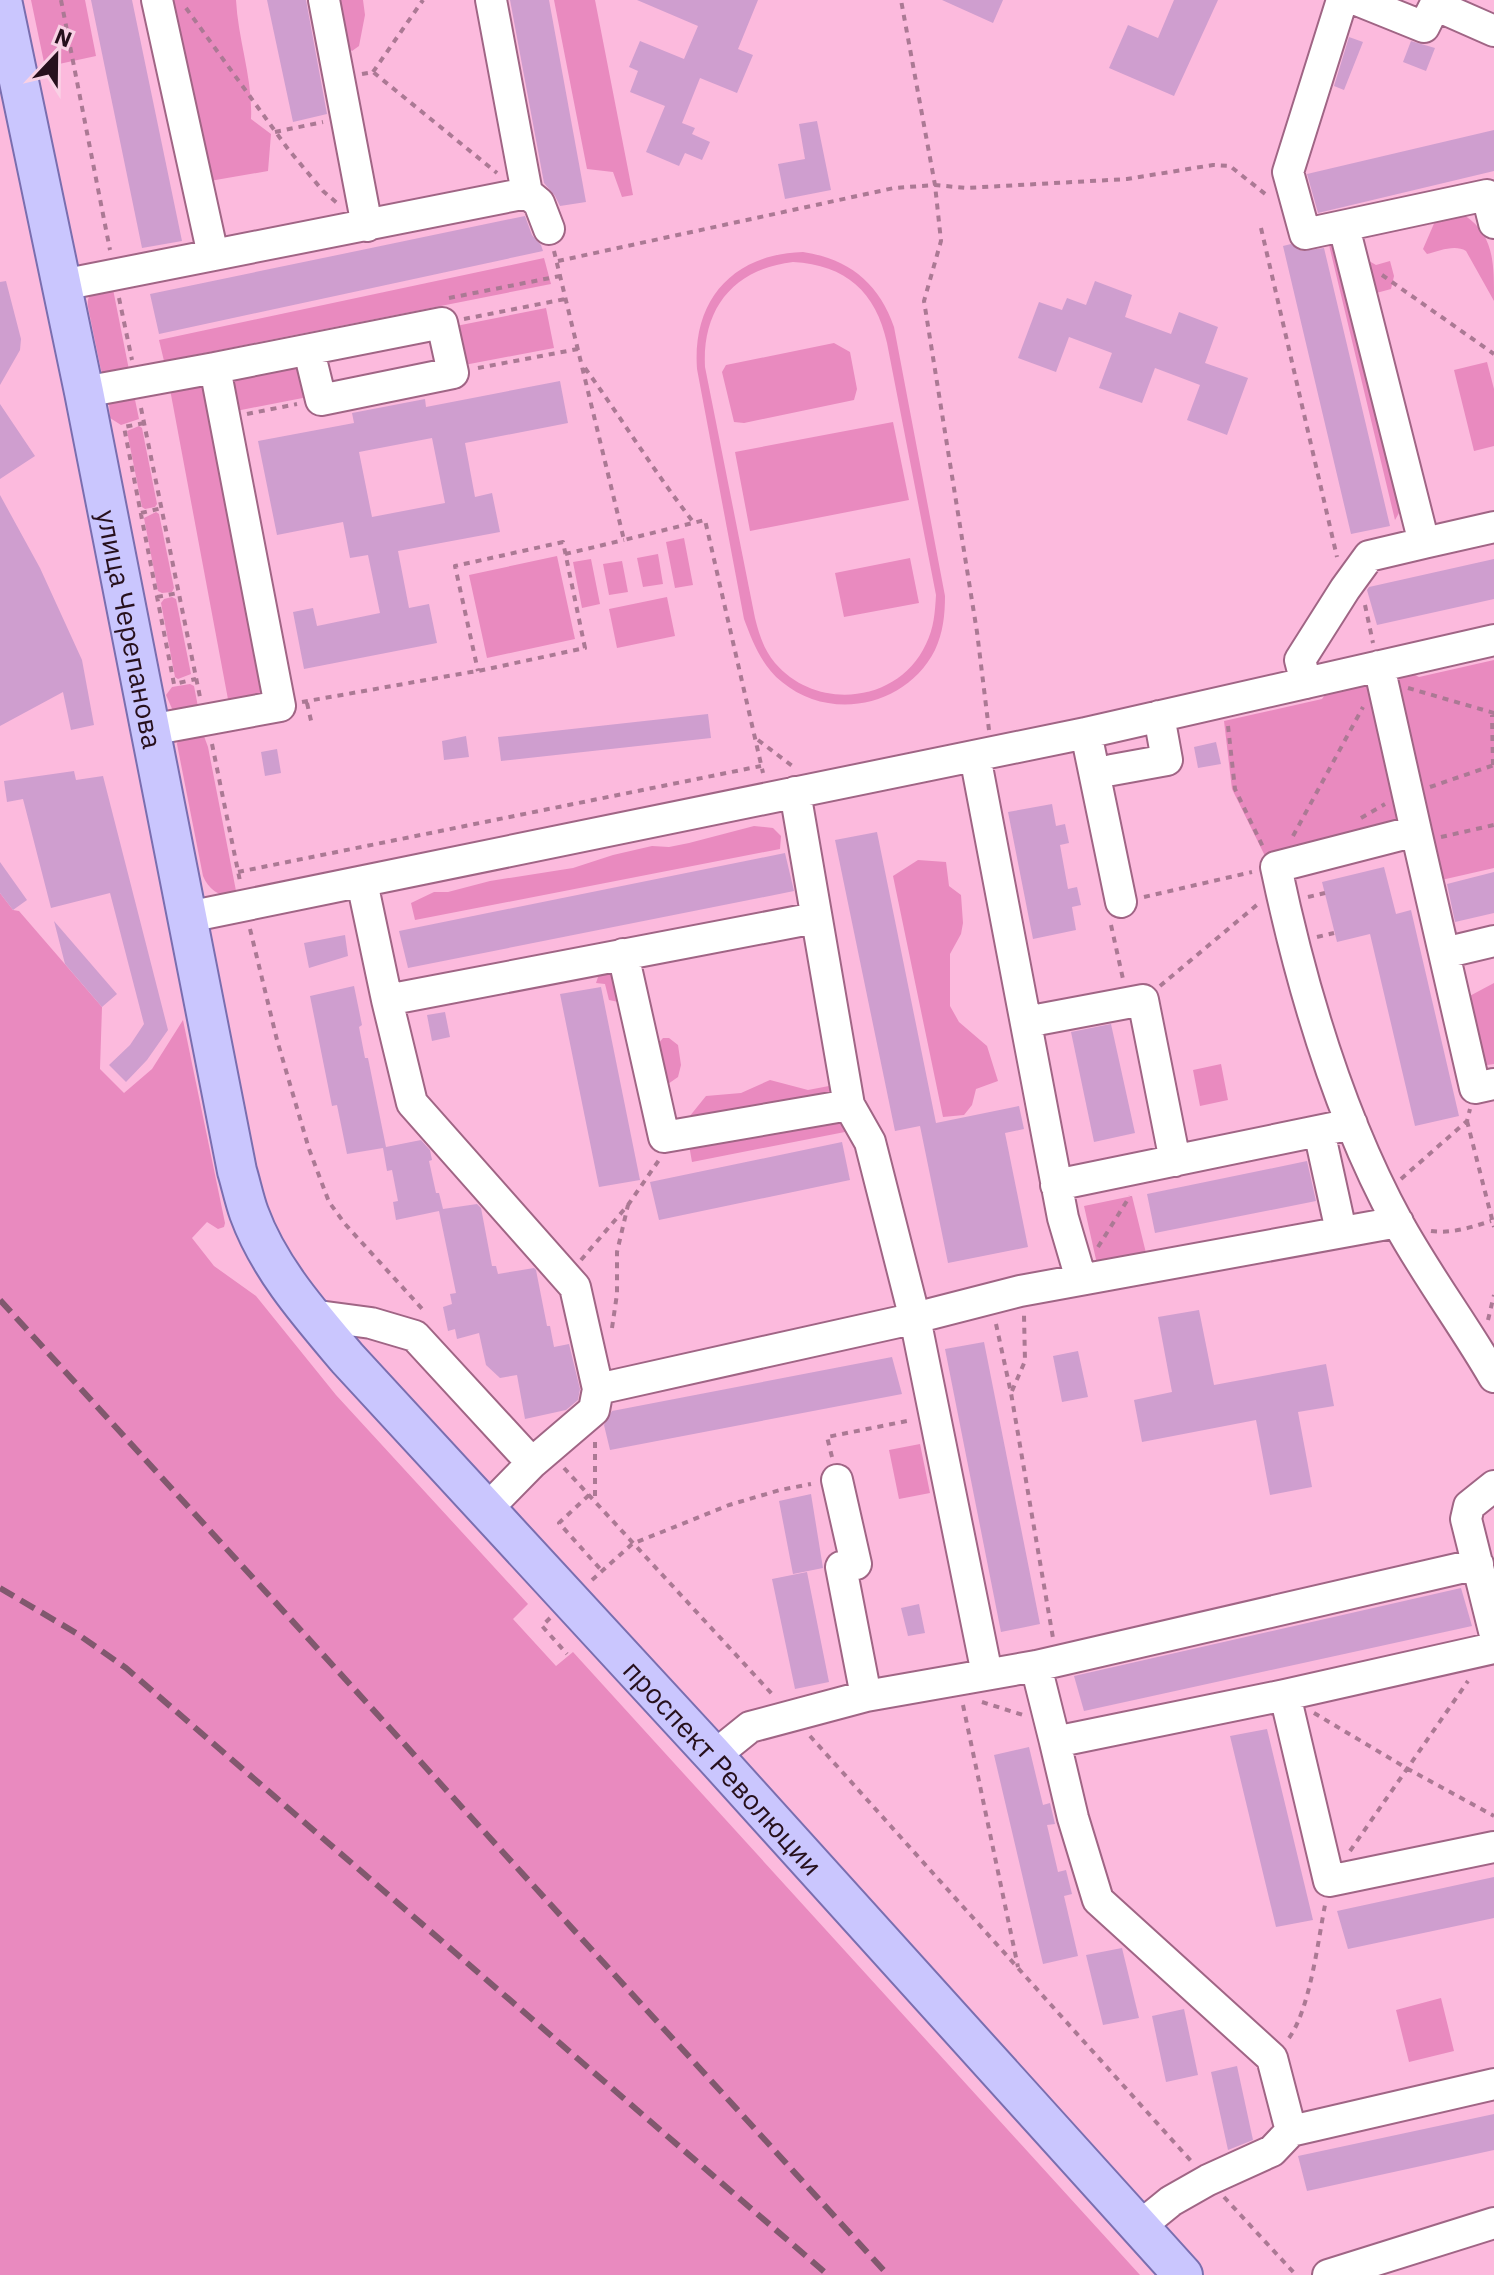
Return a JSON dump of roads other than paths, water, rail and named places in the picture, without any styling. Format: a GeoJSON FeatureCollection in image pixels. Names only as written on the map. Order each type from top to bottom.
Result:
{"type":"FeatureCollection","features":[{"type":"Feature","properties":{"kind":"main road","name":"улица Черепанова"},"geometry":{"type":"LineString","coordinates":[[2,0],[84,392],[237,1171],[249,1213],[269,1255]]}},
{"type":"Feature","properties":{"kind":"main road","name":"проспект Революции"},"geometry":{"type":"LineString","coordinates":[[269,1255],[311,1315],[1183,2275]]}},
{"type":"Feature","properties":{"kind":"street"},"geometry":{"type":"LineString","coordinates":[[157,0],[213,255]]}},
{"type":"Feature","properties":{"kind":"street"},"geometry":{"type":"LineString","coordinates":[[324,0],[367,226]]}},
{"type":"Feature","properties":{"kind":"street"},"geometry":{"type":"LineString","coordinates":[[491,0],[527,193],[539,203],[549,229]]}},
{"type":"Feature","properties":{"kind":"street"},"geometry":{"type":"LineString","coordinates":[[1342,0],[1288,172],[1305,234],[1348,240],[1487,195],[1494,223]]}},
{"type":"Feature","properties":{"kind":"street"},"geometry":{"type":"LineString","coordinates":[[1357,0],[1424,27],[1435,5],[1494,31]]}},
{"type":"Feature","properties":{"kind":"street"},"geometry":{"type":"LineString","coordinates":[[62,285],[527,193]]}},
{"type":"Feature","properties":{"kind":"street"},"geometry":{"type":"LineString","coordinates":[[1348,240],[1424,543]]}},
{"type":"Feature","properties":{"kind":"street"},"geometry":{"type":"LineString","coordinates":[[84,392],[442,323],[453,373],[321,400],[309,351]]}},
{"type":"Feature","properties":{"kind":"street"},"geometry":{"type":"LineString","coordinates":[[150,730],[293,703],[215,368]]}},
{"type":"Feature","properties":{"kind":"street"},"geometry":{"type":"LineString","coordinates":[[1306,683],[1300,660],[1369,556],[1494,527]]}},
{"type":"Feature","properties":{"kind":"street"},"geometry":{"type":"LineString","coordinates":[[188,917],[362,882],[799,783],[982,746],[1086,733],[1384,668],[1494,640]]}},
{"type":"Feature","properties":{"kind":"street"},"geometry":{"type":"LineString","coordinates":[[1384,668],[1408,794],[1444,953],[1485,1086]]}},
{"type":"Feature","properties":{"kind":"street"},"geometry":{"type":"LineString","coordinates":[[1112,770],[1167,760],[1159,716]]}},
{"type":"Feature","properties":{"kind":"street"},"geometry":{"type":"LineString","coordinates":[[1086,733],[1114,907]]}},
{"type":"Feature","properties":{"kind":"street"},"geometry":{"type":"LineString","coordinates":[[982,746],[1026,1022],[1056,1185],[1081,1278]]}},
{"type":"Feature","properties":{"kind":"street"},"geometry":{"type":"LineString","coordinates":[[799,783],[815,918],[849,1105],[870,1142],[914,1318],[987,1674]]}},
{"type":"Feature","properties":{"kind":"street"},"geometry":{"type":"LineString","coordinates":[[1416,831],[1273,868],[1309,996],[1352,1124],[1398,1222],[1494,1377]]}},
{"type":"Feature","properties":{"kind":"street"},"geometry":{"type":"LineString","coordinates":[[362,882],[412,1103],[575,1287],[596,1400]]}},
{"type":"Feature","properties":{"kind":"street"},"geometry":{"type":"LineString","coordinates":[[387,1000],[815,918]]}},
{"type":"Feature","properties":{"kind":"street"},"geometry":{"type":"LineString","coordinates":[[1444,953],[1494,941]]}},
{"type":"Feature","properties":{"kind":"street"},"geometry":{"type":"LineString","coordinates":[[623,954],[664,1137],[849,1105]]}},
{"type":"Feature","properties":{"kind":"street"},"geometry":{"type":"LineString","coordinates":[[1026,1022],[1136,1001],[1162,1163]]}},
{"type":"Feature","properties":{"kind":"street"},"geometry":{"type":"LineString","coordinates":[[1056,1185],[1352,1124]]}},
{"type":"Feature","properties":{"kind":"street"},"geometry":{"type":"LineString","coordinates":[[1319,1131],[1341,1231]]}},
{"type":"Feature","properties":{"kind":"street"},"geometry":{"type":"LineString","coordinates":[[487,1509],[596,1400],[1020,1291],[1398,1222]]}},
{"type":"Feature","properties":{"kind":"street"},"geometry":{"type":"LineString","coordinates":[[311,1315],[371,1323],[415,1336],[539,1456]]}},
{"type":"Feature","properties":{"kind":"street"},"geometry":{"type":"LineString","coordinates":[[837,1480],[856,1564],[841,1567],[866,1696]]}},
{"type":"Feature","properties":{"kind":"street"},"geometry":{"type":"LineString","coordinates":[[1494,1486],[1469,1506],[1466,1519],[1494,1631]]}},
{"type":"Feature","properties":{"kind":"street"},"geometry":{"type":"LineString","coordinates":[[714,1756],[750,1727],[866,1696],[959,1688],[987,1674],[1478,1564]]}},
{"type":"Feature","properties":{"kind":"street"},"geometry":{"type":"LineString","coordinates":[[1053,1733],[1285,1695],[1494,1648]]}},
{"type":"Feature","properties":{"kind":"street"},"geometry":{"type":"LineString","coordinates":[[1046,1663],[1053,1733],[1073,1818],[1098,1900],[1272,2058],[1291,2131]]}},
{"type":"Feature","properties":{"kind":"street"},"geometry":{"type":"LineString","coordinates":[[1285,1695],[1329,1881],[1494,1847]]}},
{"type":"Feature","properties":{"kind":"street"},"geometry":{"type":"LineString","coordinates":[[1139,2227],[1171,2201],[1208,2180],[1272,2151],[1291,2131],[1494,2084]]}},
{"type":"Feature","properties":{"kind":"street"},"geometry":{"type":"LineString","coordinates":[[1328,2275],[1494,2223]]}},
{"type":"Feature","properties":{"kind":"railway"},"geometry":{"type":"LineString","coordinates":[[0,1300],[888,2275]]}},
{"type":"Feature","properties":{"kind":"railway"},"geometry":{"type":"LineString","coordinates":[[0,1588],[76,1633],[126,1668],[828,2275]]}}]}
